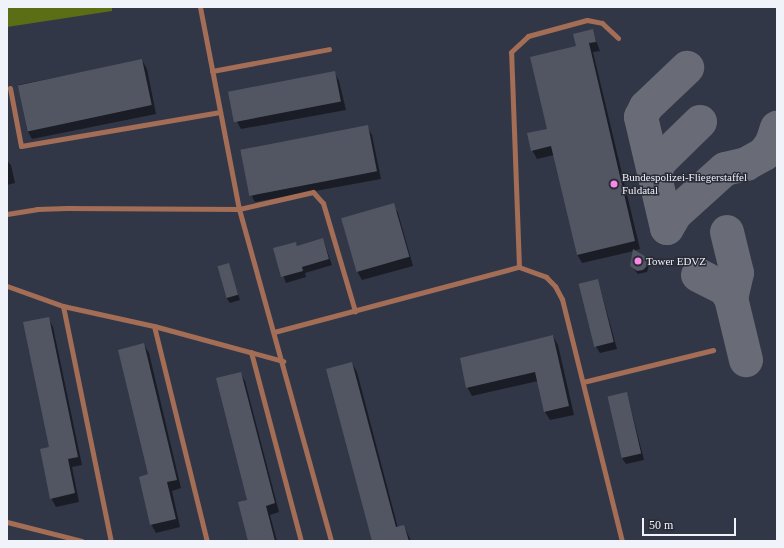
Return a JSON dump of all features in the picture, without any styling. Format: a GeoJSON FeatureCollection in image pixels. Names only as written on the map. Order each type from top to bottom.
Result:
{"type":"FeatureCollection","features":[{"type":"Feature","properties":{"kind":"lane"},"geometry":{"type":"LineString","coordinates":[[200,7],[239,208],[283,362],[331,541]]}},
{"type":"Feature","properties":{"kind":"lane"},"geometry":{"type":"LineString","coordinates":[[519,267],[511,52],[528,36],[587,20],[602,22],[618,38]]}},
{"type":"Feature","properties":{"kind":"lane"},"geometry":{"type":"LineString","coordinates":[[212,71],[329,49]]}},
{"type":"Feature","properties":{"kind":"lane"},"geometry":{"type":"LineString","coordinates":[[10,88],[21,146],[220,112]]}},
{"type":"Feature","properties":{"kind":"lane"},"geometry":{"type":"LineString","coordinates":[[7,214],[44,208],[239,208],[307,192],[318,196],[323,203],[355,311]]}},
{"type":"Feature","properties":{"kind":"lane"},"geometry":{"type":"LineString","coordinates":[[274,332],[519,267],[540,273],[555,286],[562,298],[622,541]]}},
{"type":"Feature","properties":{"kind":"lane"},"geometry":{"type":"LineString","coordinates":[[7,286],[62,306],[154,326],[283,362]]}},
{"type":"Feature","properties":{"kind":"lane"},"geometry":{"type":"LineString","coordinates":[[62,306],[111,541]]}},
{"type":"Feature","properties":{"kind":"lane"},"geometry":{"type":"LineString","coordinates":[[154,326],[207,541]]}},
{"type":"Feature","properties":{"kind":"lane"},"geometry":{"type":"LineString","coordinates":[[583,382],[713,350]]}},
{"type":"Feature","properties":{"kind":"lane"},"geometry":{"type":"LineString","coordinates":[[251,352],[301,541]]}},
{"type":"Feature","properties":{"kind":"lane"},"geometry":{"type":"LineString","coordinates":[[7,515],[8,522],[82,541]]}},
{"type":"Feature","properties":{"kind":"shaded area"},"geometry":{"type":"Polygon","coordinates":[[[7,7],[777,7],[777,541],[7,541],[7,7]]]}},
{"type":"Feature","properties":{"kind":"green space"},"geometry":{"type":"Polygon","coordinates":[[[7,7],[112,7],[112,11],[7,27],[7,7]]]}},
{"type":"Feature","properties":{"kind":"building"},"geometry":{"type":"Polygon","coordinates":[[[593,29],[596,42],[589,43],[635,241],[577,255],[551,146],[531,151],[527,133],[547,129],[530,57],[576,46],[573,34],[593,29]]]}},
{"type":"Feature","properties":{"kind":"building"},"geometry":{"type":"Polygon","coordinates":[[[142,59],[152,105],[28,131],[18,85],[142,59]]]}},
{"type":"Feature","properties":{"kind":"building"},"geometry":{"type":"Polygon","coordinates":[[[335,71],[341,101],[234,122],[228,92],[335,71]]]}},
{"type":"Feature","properties":{"kind":"building"},"geometry":{"type":"Polygon","coordinates":[[[368,125],[377,171],[249,196],[240,150],[368,125]]]}},
{"type":"Feature","properties":{"kind":"building"},"geometry":{"type":"Polygon","coordinates":[[[394,203],[409,257],[357,272],[341,218],[394,203]]]}},
{"type":"Feature","properties":{"kind":"building"},"geometry":{"type":"Polygon","coordinates":[[[323,238],[329,259],[302,267],[303,271],[281,277],[273,248],[296,242],[297,246],[323,238]]]}},
{"type":"Feature","properties":{"kind":"building","name":"Tower EDVZ"},"geometry":{"type":"Polygon","coordinates":[[[633,249],[646,257],[647,266],[643,270],[637,271],[630,266],[633,249]]]}},
{"type":"Feature","properties":{"kind":"building"},"geometry":{"type":"Polygon","coordinates":[[[229,263],[238,295],[227,298],[217,266],[229,263]]]}},
{"type":"Feature","properties":{"kind":"building"},"geometry":{"type":"Polygon","coordinates":[[[598,279],[614,342],[594,347],[579,284],[598,279]]]}},
{"type":"Feature","properties":{"kind":"building"},"geometry":{"type":"Polygon","coordinates":[[[49,317],[78,457],[68,459],[75,493],[50,499],[40,449],[49,447],[23,322],[49,317]]]}},
{"type":"Feature","properties":{"kind":"building"},"geometry":{"type":"Polygon","coordinates":[[[553,335],[569,406],[544,412],[535,372],[466,388],[460,358],[553,335]]]}},
{"type":"Feature","properties":{"kind":"building"},"geometry":{"type":"Polygon","coordinates":[[[144,343],[177,480],[167,482],[176,519],[150,525],[139,477],[148,474],[118,350],[144,343]]]}},
{"type":"Feature","properties":{"kind":"building"},"geometry":{"type":"Polygon","coordinates":[[[352,362],[396,527],[404,525],[409,541],[372,541],[326,369],[352,362]]]}},
{"type":"Feature","properties":{"kind":"building"},"geometry":{"type":"Polygon","coordinates":[[[241,372],[275,503],[266,506],[275,541],[248,541],[238,502],[247,500],[216,378],[241,372]]]}},
{"type":"Feature","properties":{"kind":"building"},"geometry":{"type":"Polygon","coordinates":[[[627,392],[641,453],[622,458],[608,396],[627,392]]]}},
{"type":"Feature","properties":{"kind":"taxiway"},"geometry":{"type":"LineString","coordinates":[[667,228],[641,117],[646,107],[687,68]]}},
{"type":"Feature","properties":{"kind":"taxiway"},"geometry":{"type":"LineString","coordinates":[[654,175],[660,161],[700,122]]}},
{"type":"Feature","properties":{"kind":"taxiway"},"geometry":{"type":"LineString","coordinates":[[667,228],[675,214],[725,169],[746,164],[764,154],[772,143],[777,128]]}},
{"type":"Feature","properties":{"kind":"taxiway"},"geometry":{"type":"LineString","coordinates":[[727,232],[737,273],[731,298],[746,360]]}},
{"type":"Feature","properties":{"kind":"taxiway"},"geometry":{"type":"LineString","coordinates":[[698,275],[725,289],[731,298]]}},
{"type":"Feature","properties":{"kind":"place","name":"Bundespolizei-Fliegerstaffel Fuldatal"},"geometry":{"type":"Point","coordinates":[614,184]}},
{"type":"Feature","properties":{"kind":"place","name":"Tower EDVZ"},"geometry":{"type":"Point","coordinates":[638,261]}}]}
